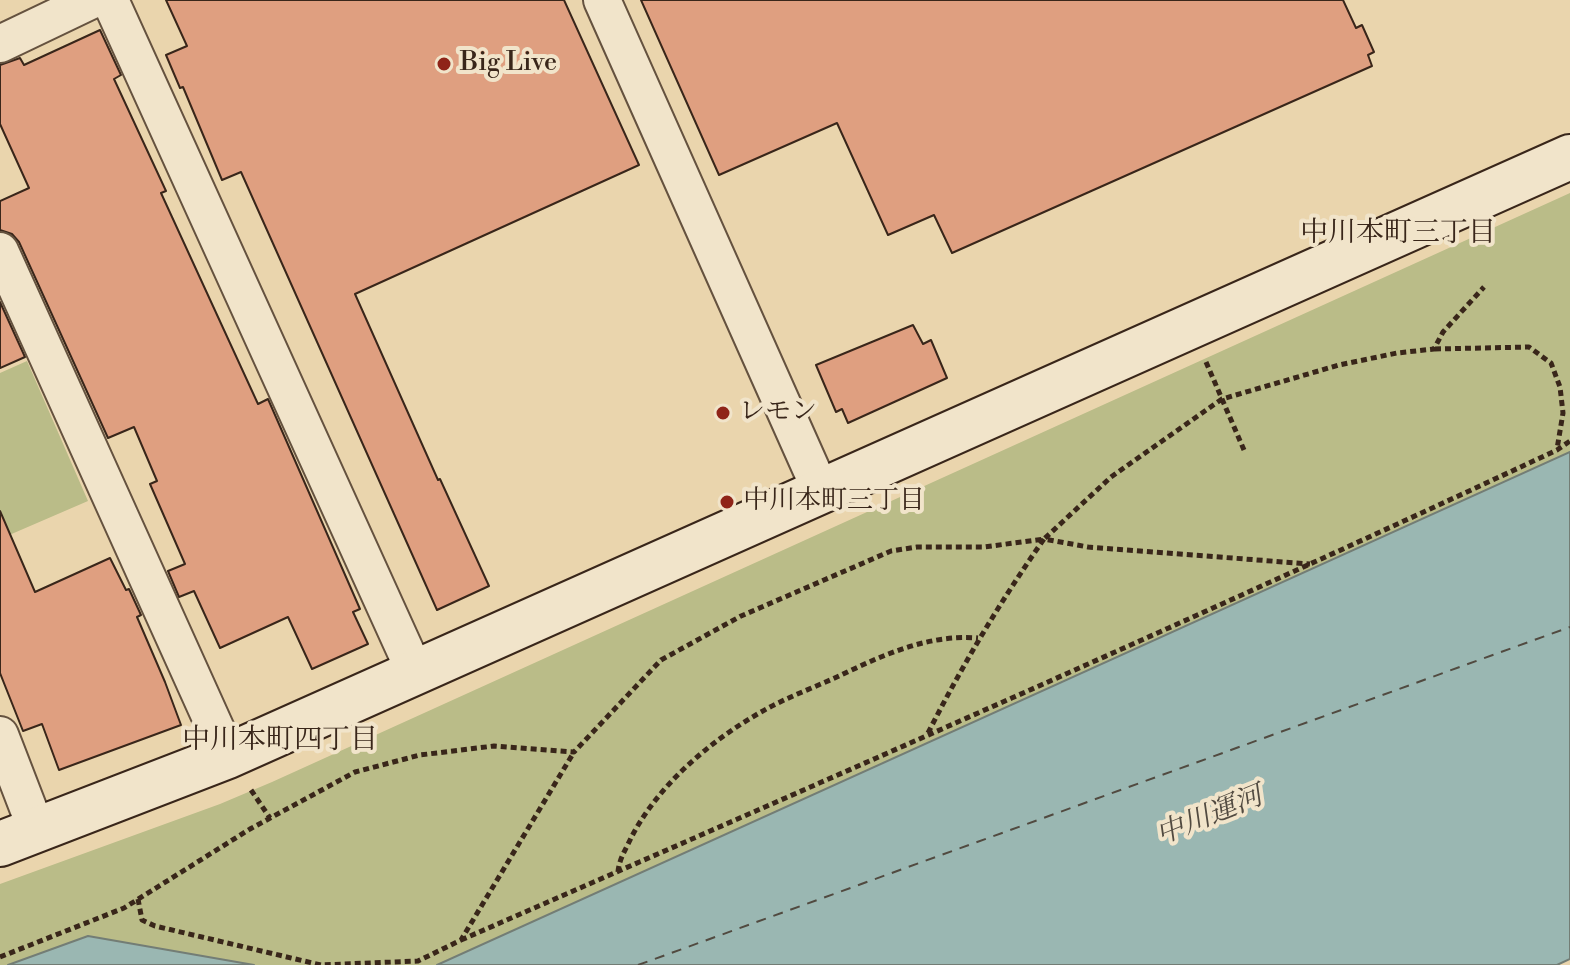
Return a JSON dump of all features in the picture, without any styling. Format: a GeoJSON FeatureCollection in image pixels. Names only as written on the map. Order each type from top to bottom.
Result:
{"type":"FeatureCollection","features":[{"type":"Feature","properties":{"kind":"street"},"geometry":{"type":"LineString","coordinates":[[0,44],[92,0]]}},
{"type":"Feature","properties":{"kind":"street"},"geometry":{"type":"LineString","coordinates":[[110,0],[415,672]]}},
{"type":"Feature","properties":{"kind":"street"},"geometry":{"type":"LineString","coordinates":[[602,0],[821,491]]}},
{"type":"Feature","properties":{"kind":"street"},"geometry":{"type":"LineString","coordinates":[[0,735],[19,837],[228,756],[1570,157]]}},
{"type":"Feature","properties":{"kind":"street"},"geometry":{"type":"LineString","coordinates":[[0,251],[228,756]]}},
{"type":"Feature","properties":{"kind":"path"},"geometry":{"type":"LineString","coordinates":[[1434,349],[1443,332],[1484,287]]}},
{"type":"Feature","properties":{"kind":"path"},"geometry":{"type":"LineString","coordinates":[[1191,328],[1244,450]]}},
{"type":"Feature","properties":{"kind":"path"},"geometry":{"type":"LineString","coordinates":[[927,734],[978,638],[1044,539],[1111,477],[1222,399],[1339,365],[1397,353],[1529,347],[1551,363],[1560,387],[1563,413],[1557,450]]}},
{"type":"Feature","properties":{"kind":"path"},"geometry":{"type":"LineString","coordinates":[[138,899],[142,920],[155,926],[321,965],[418,961],[1311,564],[1557,450],[1570,441]]}},
{"type":"Feature","properties":{"kind":"path"},"geometry":{"type":"LineString","coordinates":[[461,940],[574,752],[661,660],[741,616],[891,551],[917,547],[984,547],[1044,539],[1088,547],[1311,564]]}},
{"type":"Feature","properties":{"kind":"path"},"geometry":{"type":"LineString","coordinates":[[618,872],[618,863],[639,823],[672,781],[711,745],[762,712],[885,655],[955,636],[978,638]]}},
{"type":"Feature","properties":{"kind":"path"},"geometry":{"type":"LineString","coordinates":[[0,957],[124,908],[250,829],[355,772],[420,755],[494,746],[574,752]]}},
{"type":"Feature","properties":{"kind":"green space"},"geometry":{"type":"Polygon","coordinates":[[[1570,193],[1570,452],[437,965],[254,965],[88,936],[8,965],[0,965],[0,884],[272,782],[1570,193]]]}},
{"type":"Feature","properties":{"kind":"green space"},"geometry":{"type":"Polygon","coordinates":[[[27,361],[88,501],[0,539],[0,373],[27,361]]]}},
{"type":"Feature","properties":{"kind":"water","name":"中川運河"},"geometry":{"type":"Polygon","coordinates":[[[1570,452],[1570,959],[1557,965],[437,965],[1570,452]]]}},
{"type":"Feature","properties":{"kind":"water"},"geometry":{"type":"Polygon","coordinates":[[[88,936],[254,965],[8,965],[88,936]]]}},
{"type":"Feature","properties":{"kind":"building"},"geometry":{"type":"Polygon","coordinates":[[[166,0],[564,0],[639,165],[355,294],[489,586],[437,610],[241,172],[222,180],[183,87],[180,88],[166,55],[187,46],[166,0]]]}},
{"type":"Feature","properties":{"kind":"building"},"geometry":{"type":"Polygon","coordinates":[[[641,0],[1343,0],[1356,28],[1362,25],[1374,52],[1368,55],[1372,66],[952,253],[934,215],[888,235],[837,123],[719,175],[641,0]]]}},
{"type":"Feature","properties":{"kind":"building"},"geometry":{"type":"Polygon","coordinates":[[[100,30],[121,75],[114,79],[166,191],[161,193],[258,404],[268,399],[360,609],[353,612],[368,644],[312,669],[288,617],[220,648],[194,591],[179,597],[168,571],[185,564],[150,484],[157,481],[134,427],[108,438],[19,242],[12,234],[0,230],[0,201],[29,188],[0,124],[0,65],[20,58],[24,65],[100,30]]]}},
{"type":"Feature","properties":{"kind":"building"},"geometry":{"type":"Polygon","coordinates":[[[0,302],[25,357],[0,368],[0,302]]]}},
{"type":"Feature","properties":{"kind":"building"},"geometry":{"type":"Polygon","coordinates":[[[913,325],[923,344],[931,340],[947,378],[848,423],[842,409],[836,412],[816,365],[913,325]]]}},
{"type":"Feature","properties":{"kind":"building"},"geometry":{"type":"Polygon","coordinates":[[[0,511],[35,592],[110,558],[141,615],[137,617],[181,725],[59,770],[42,724],[23,731],[0,673],[0,511]]]}},
{"type":"Feature","properties":{"kind":"ferry route"},"geometry":{"type":"LineString","coordinates":[[638,965],[1570,627]]}},
{"type":"Feature","properties":{"kind":"place","name":"Big Live"},"geometry":{"type":"Point","coordinates":[444,64]}},
{"type":"Feature","properties":{"kind":"place","name":"レモン"},"geometry":{"type":"Point","coordinates":[723,413]}},
{"type":"Feature","properties":{"kind":"place","name":"中川本町三丁目"},"geometry":{"type":"Point","coordinates":[727,502]}},
{"type":"Feature","properties":{"kind":"district","name":"中川本町三丁目"},"geometry":{"type":"Point","coordinates":[1398,234]}},
{"type":"Feature","properties":{"kind":"district","name":"中川本町四丁目"},"geometry":{"type":"Point","coordinates":[280,741]}}]}
